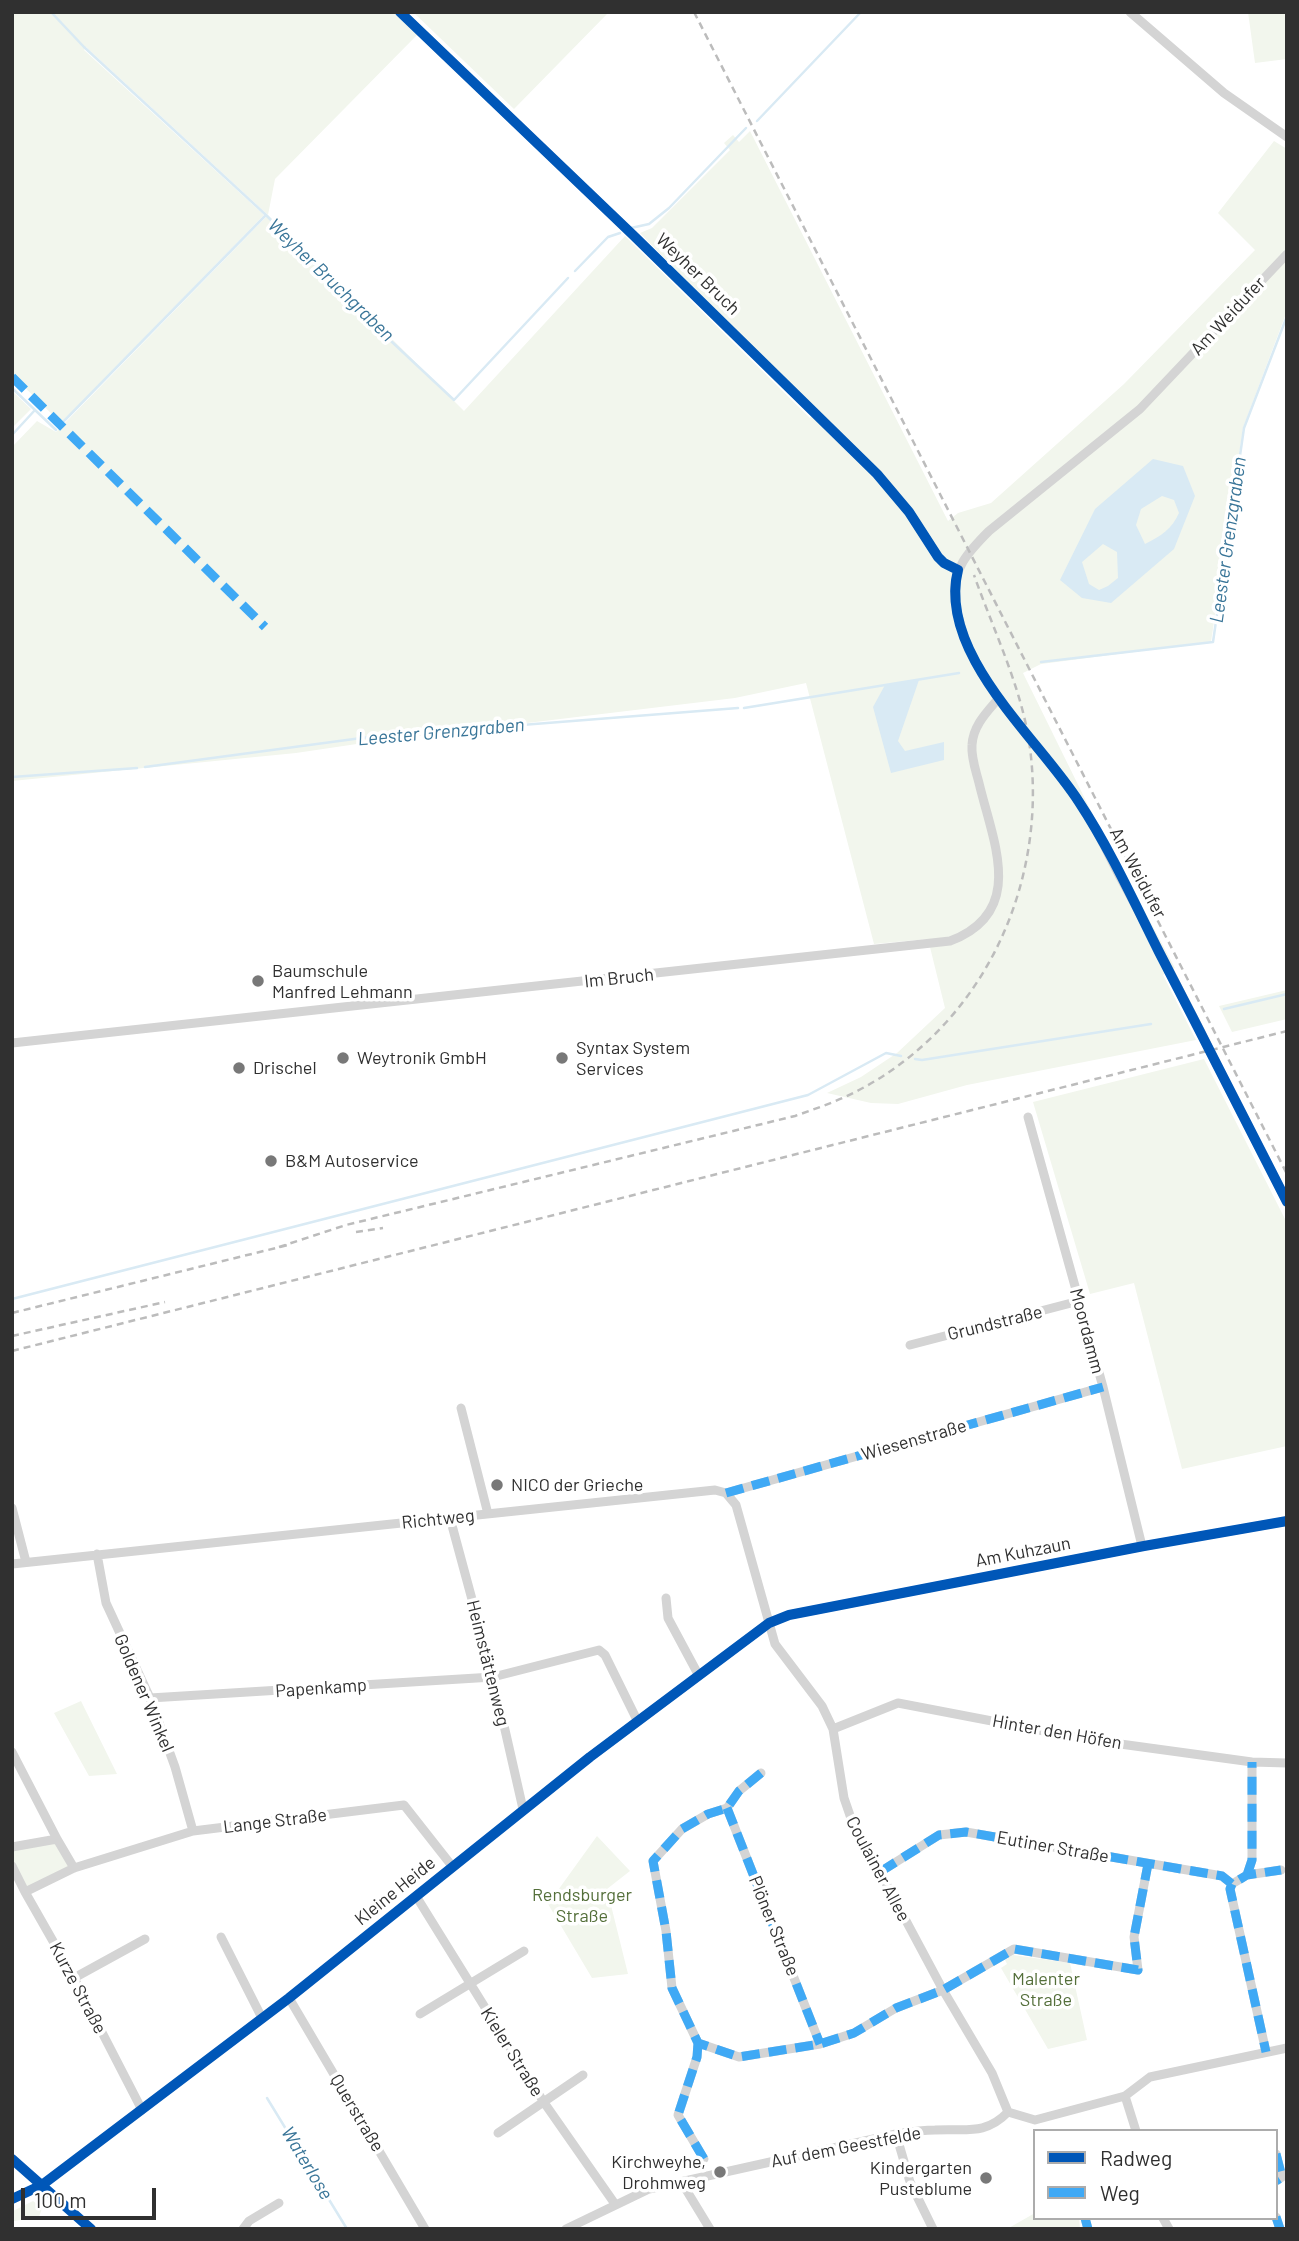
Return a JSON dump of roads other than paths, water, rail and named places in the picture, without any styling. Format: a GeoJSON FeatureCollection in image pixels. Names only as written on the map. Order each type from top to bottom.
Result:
{"type":"FeatureCollection","features":[{"type":"Feature","properties":{"kind":"street","name":"Weyher Bruch"},"geometry":{"type":"LineString","coordinates":[[400,12],[877,474],[908,512],[938,557],[958,570]]}},
{"type":"Feature","properties":{"kind":"street"},"geometry":{"type":"LineString","coordinates":[[1130,12],[1224,93],[1287,137]]}},
{"type":"Feature","properties":{"kind":"street","name":"Am Weidufer"},"geometry":{"type":"LineString","coordinates":[[1287,254],[1140,410],[989,531],[970,550],[958,570],[954,597],[971,652],[998,699],[1079,802],[1200,1030],[1287,1202]]}},
{"type":"Feature","properties":{"kind":"street","name":"Im Bruch"},"geometry":{"type":"LineString","coordinates":[[12,1042],[950,941],[966,935],[979,923],[995,903],[999,891],[999,862],[973,761],[972,743],[979,721],[998,699]]}},
{"type":"Feature","properties":{"kind":"street","name":"Moordamm"},"geometry":{"type":"LineString","coordinates":[[1028,1117],[1102,1387],[1142,1546]]}},
{"type":"Feature","properties":{"kind":"street","name":"Grundstraße"},"geometry":{"type":"LineString","coordinates":[[910,1345],[1079,1301]]}},
{"type":"Feature","properties":{"kind":"street","name":"Wiesenstraße"},"geometry":{"type":"LineString","coordinates":[[726,1493],[1102,1387]]}},
{"type":"Feature","properties":{"kind":"street"},"geometry":{"type":"LineString","coordinates":[[461,1408],[488,1514]]}},
{"type":"Feature","properties":{"kind":"street","name":"Richtweg"},"geometry":{"type":"LineString","coordinates":[[12,1564],[715,1490],[726,1493]]}},
{"type":"Feature","properties":{"kind":"street"},"geometry":{"type":"LineString","coordinates":[[726,1493],[736,1505],[769,1623]]}},
{"type":"Feature","properties":{"kind":"street"},"geometry":{"type":"LineString","coordinates":[[12,1508],[26,1562]]}},
{"type":"Feature","properties":{"kind":"street","name":"Heimstättenweg"},"geometry":{"type":"LineString","coordinates":[[450,1518],[493,1677],[523,1809]]}},
{"type":"Feature","properties":{"kind":"street","name":"Am Kuhzaun"},"geometry":{"type":"LineString","coordinates":[[769,1623],[789,1615],[1142,1546],[1287,1521]]}},
{"type":"Feature","properties":{"kind":"street","name":"Goldener Winkel"},"geometry":{"type":"LineString","coordinates":[[97,1554],[106,1603],[149,1698],[175,1767],[193,1831]]}},
{"type":"Feature","properties":{"kind":"street"},"geometry":{"type":"LineString","coordinates":[[666,1598],[668,1618],[698,1674]]}},
{"type":"Feature","properties":{"kind":"street","name":"Kleine Heide"},"geometry":{"type":"LineString","coordinates":[[12,2199],[42,2185],[289,1998],[523,1809],[637,1720],[769,1623]]}},
{"type":"Feature","properties":{"kind":"street","name":"Coulainer Allee"},"geometry":{"type":"LineString","coordinates":[[769,1623],[775,1644],[822,1706],[834,1729],[847,1813],[857,1835],[992,2073],[1008,2112]]}},
{"type":"Feature","properties":{"kind":"street","name":"Papenkamp"},"geometry":{"type":"LineString","coordinates":[[149,1698],[493,1677],[598,1650],[605,1655],[637,1720]]}},
{"type":"Feature","properties":{"kind":"street","name":"Hinter den Höfen"},"geometry":{"type":"LineString","coordinates":[[834,1729],[898,1703],[1091,1740],[1252,1762],[1287,1763]]}},
{"type":"Feature","properties":{"kind":"street"},"geometry":{"type":"LineString","coordinates":[[12,1752],[74,1868]]}},
{"type":"Feature","properties":{"kind":"street"},"geometry":{"type":"LineString","coordinates":[[1247,1875],[1252,1860],[1252,1762]]}},
{"type":"Feature","properties":{"kind":"street"},"geometry":{"type":"LineString","coordinates":[[704,2158],[678,2115],[697,2057],[698,2043],[672,1987],[666,1931],[653,1861],[682,1829],[708,1814],[727,1808],[739,1791],[761,1773]]}},
{"type":"Feature","properties":{"kind":"street","name":"Lange Straße"},"geometry":{"type":"LineString","coordinates":[[24,1892],[74,1868],[193,1831],[404,1805],[452,1866]]}},
{"type":"Feature","properties":{"kind":"street","name":"Plöner Straße"},"geometry":{"type":"LineString","coordinates":[[727,1808],[820,2044]]}},
{"type":"Feature","properties":{"kind":"street","name":"Eutiner Straße"},"geometry":{"type":"LineString","coordinates":[[880,1872],[939,1835],[966,1832],[1222,1876],[1232,1884]]}},
{"type":"Feature","properties":{"kind":"street"},"geometry":{"type":"LineString","coordinates":[[12,1847],[57,1839]]}},
{"type":"Feature","properties":{"kind":"street"},"geometry":{"type":"LineString","coordinates":[[698,2043],[739,2057],[820,2044],[854,2034],[897,2008],[943,1990],[1014,1949],[1138,1970],[1134,1937],[1148,1864]]}},
{"type":"Feature","properties":{"kind":"street","name":"Kurze Straße"},"geometry":{"type":"LineString","coordinates":[[12,1866],[142,2109]]}},
{"type":"Feature","properties":{"kind":"street"},"geometry":{"type":"LineString","coordinates":[[1266,2052],[1230,1889],[1232,1884],[1247,1875],[1282,1870]]}},
{"type":"Feature","properties":{"kind":"street","name":"Kieler Straße"},"geometry":{"type":"LineString","coordinates":[[416,1896],[542,2101],[615,2204]]}},
{"type":"Feature","properties":{"kind":"street"},"geometry":{"type":"LineString","coordinates":[[221,1937],[262,2018]]}},
{"type":"Feature","properties":{"kind":"street"},"geometry":{"type":"LineString","coordinates":[[74,1978],[145,1939]]}},
{"type":"Feature","properties":{"kind":"street"},"geometry":{"type":"LineString","coordinates":[[420,2014],[524,1951]]}},
{"type":"Feature","properties":{"kind":"street","name":"Querstraße"},"geometry":{"type":"LineString","coordinates":[[289,1998],[425,2229]]}},
{"type":"Feature","properties":{"kind":"street"},"geometry":{"type":"LineString","coordinates":[[1008,2112],[1035,2120],[1125,2096],[1150,2077],[1287,2048]]}},
{"type":"Feature","properties":{"kind":"street"},"geometry":{"type":"LineString","coordinates":[[498,2133],[583,2075]]}},
{"type":"Feature","properties":{"kind":"street"},"geometry":{"type":"LineString","coordinates":[[1125,2096],[1135,2129]]}},
{"type":"Feature","properties":{"kind":"street","name":"Auf dem Geestfelde"},"geometry":{"type":"LineString","coordinates":[[566,2229],[649,2189],[896,2134],[937,2129],[976,2130],[998,2122],[1008,2112]]}},
{"type":"Feature","properties":{"kind":"street"},"geometry":{"type":"LineString","coordinates":[[896,2134],[910,2182],[933,2229]]}},
{"type":"Feature","properties":{"kind":"street"},"geometry":{"type":"LineString","coordinates":[[12,2159],[91,2229]]}},
{"type":"Feature","properties":{"kind":"street"},"geometry":{"type":"LineString","coordinates":[[682,2183],[710,2229]]}},
{"type":"Feature","properties":{"kind":"street"},"geometry":{"type":"LineString","coordinates":[[243,2229],[249,2221],[279,2203]]}},
{"type":"Feature","properties":{"kind":"waterway","name":"Weyher Bruchgraben"},"geometry":{"type":"LineString","coordinates":[[51,12],[84,47],[266,215],[375,326],[454,400],[568,278]]}},
{"type":"Feature","properties":{"kind":"waterway"},"geometry":{"type":"LineString","coordinates":[[757,121],[861,12]]}},
{"type":"Feature","properties":{"kind":"waterway"},"geometry":{"type":"LineString","coordinates":[[631,228],[649,224],[669,208],[746,128]]}},
{"type":"Feature","properties":{"kind":"waterway","name":"Weyher Bruchgraben"},"geometry":{"type":"LineString","coordinates":[[64,421],[265,216]]}},
{"type":"Feature","properties":{"kind":"waterway"},"geometry":{"type":"LineString","coordinates":[[575,271],[608,237],[620,233]]}},
{"type":"Feature","properties":{"kind":"waterway","name":"Leester Grenzgraben"},"geometry":{"type":"LineString","coordinates":[[1041,662],[1213,642],[1244,428],[1287,316]]}},
{"type":"Feature","properties":{"kind":"waterway","name":"Weyher Bruchgraben"},"geometry":{"type":"LineString","coordinates":[[12,388],[35,410]]}},
{"type":"Feature","properties":{"kind":"waterway","name":"Weyher Bruchgraben"},"geometry":{"type":"LineString","coordinates":[[12,435],[35,410],[56,430]]}},
{"type":"Feature","properties":{"kind":"waterway","name":"Leester Grenzgraben"},"geometry":{"type":"LineString","coordinates":[[744,708],[959,673]]}},
{"type":"Feature","properties":{"kind":"waterway","name":"Leester Grenzgraben"},"geometry":{"type":"LineString","coordinates":[[145,767],[369,737],[738,708]]}},
{"type":"Feature","properties":{"kind":"waterway","name":"Leester Grenzgraben"},"geometry":{"type":"LineString","coordinates":[[12,777],[137,768]]}},
{"type":"Feature","properties":{"kind":"waterway"},"geometry":{"type":"LineString","coordinates":[[1224,1009],[1287,994]]}},
{"type":"Feature","properties":{"kind":"waterway"},"geometry":{"type":"LineString","coordinates":[[915,1059],[1151,1024]]}},
{"type":"Feature","properties":{"kind":"waterway"},"geometry":{"type":"LineString","coordinates":[[12,1299],[808,1095],[886,1053],[901,1056]]}},
{"type":"Feature","properties":{"kind":"waterway","name":"Waterlose"},"geometry":{"type":"LineString","coordinates":[[267,2098],[347,2229]]}},
{"type":"Feature","properties":{"kind":"railway"},"geometry":{"type":"LineString","coordinates":[[694,12],[1287,1174]]}},
{"type":"Feature","properties":{"kind":"railway"},"geometry":{"type":"LineString","coordinates":[[279,1247],[346,1225],[795,1116],[859,1090],[903,1062],[942,1027],[974,987],[999,943],[1018,895],[1029,845],[1033,793],[1025,720],[974,575]]}},
{"type":"Feature","properties":{"kind":"railway"},"geometry":{"type":"LineString","coordinates":[[12,1351],[1287,1031]]}},
{"type":"Feature","properties":{"kind":"railway"},"geometry":{"type":"LineString","coordinates":[[356,1232],[383,1228]]}},
{"type":"Feature","properties":{"kind":"railway"},"geometry":{"type":"LineString","coordinates":[[12,1313],[288,1245]]}},
{"type":"Feature","properties":{"kind":"railway"},"geometry":{"type":"LineString","coordinates":[[12,1336],[165,1302]]}},
{"type":"Feature","properties":{"kind":"place","name":"Baumschule Manfred Lehmann"},"geometry":{"type":"Point","coordinates":[258,981]}},
{"type":"Feature","properties":{"kind":"place","name":"Weytronik GmbH"},"geometry":{"type":"Point","coordinates":[343,1058]}},
{"type":"Feature","properties":{"kind":"place","name":"Syntax System Services"},"geometry":{"type":"Point","coordinates":[562,1058]}},
{"type":"Feature","properties":{"kind":"place","name":"Drischel"},"geometry":{"type":"Point","coordinates":[239,1068]}},
{"type":"Feature","properties":{"kind":"place","name":"B&M Autoservice"},"geometry":{"type":"Point","coordinates":[271,1161]}},
{"type":"Feature","properties":{"kind":"place","name":"NICO der Grieche"},"geometry":{"type":"Point","coordinates":[497,1485]}},
{"type":"Feature","properties":{"kind":"place","name":"Kirchweyhe, Drohmweg"},"geometry":{"type":"Point","coordinates":[720,2172]}},
{"type":"Feature","properties":{"kind":"place","name":"Kindergarten Pusteblume"},"geometry":{"type":"Point","coordinates":[986,2178]}},
{"type":"Feature","properties":{"kind":"park label","name":"Rendsburger Straße"},"geometry":{"type":"Point","coordinates":[582,1905]}},
{"type":"Feature","properties":{"kind":"park label","name":"Malenter Straße"},"geometry":{"type":"Point","coordinates":[1046,1989]}}]}
